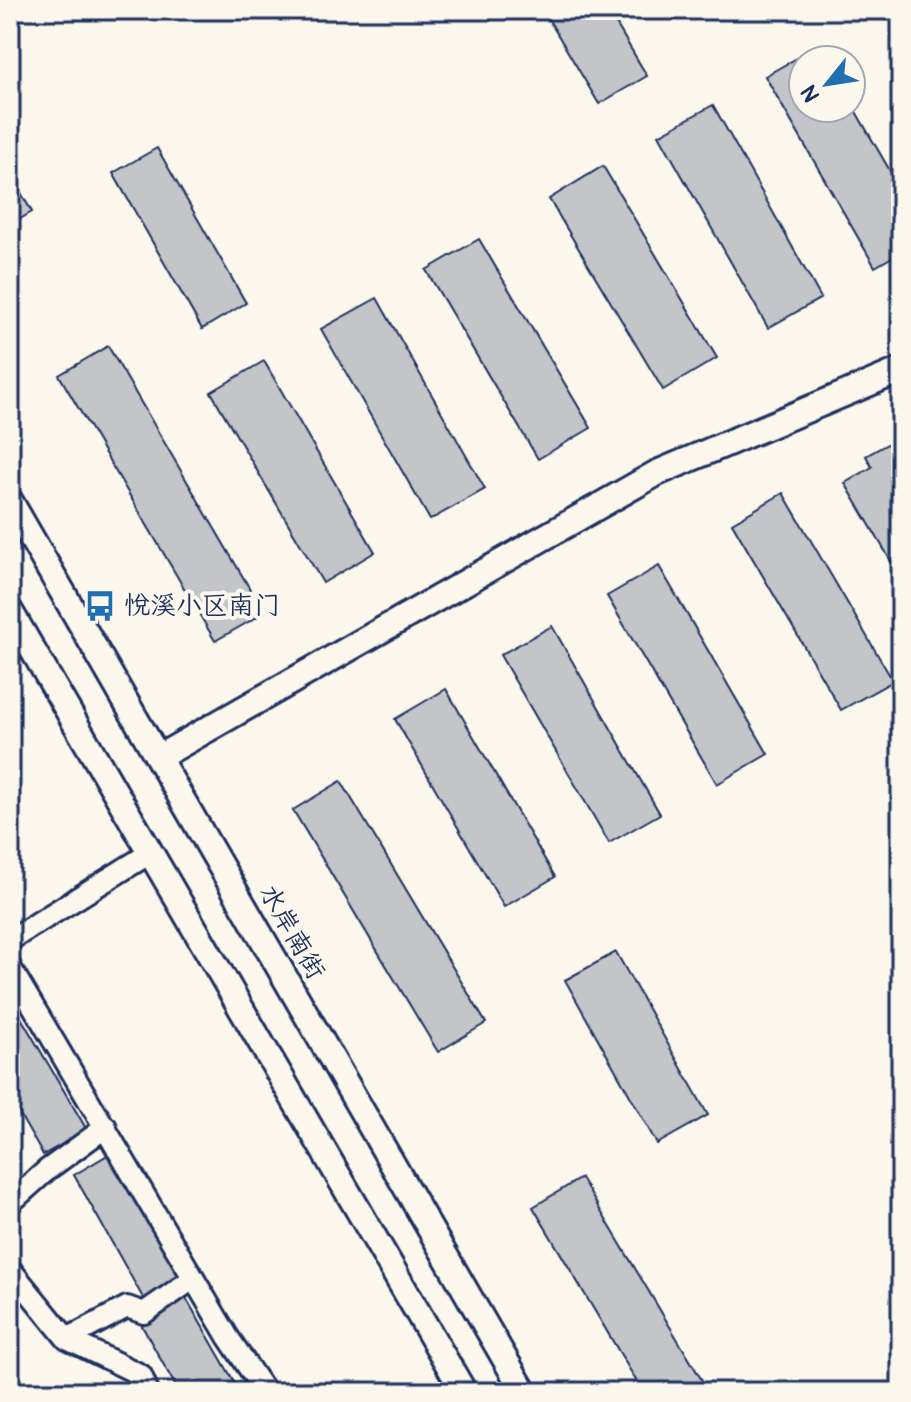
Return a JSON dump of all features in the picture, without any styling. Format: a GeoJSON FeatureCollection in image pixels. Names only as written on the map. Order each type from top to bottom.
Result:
{"type":"FeatureCollection","features":[{"type":"Feature","properties":{"kind":"street"},"geometry":{"type":"LineString","coordinates":[[159,757],[657,473],[901,370]]}},
{"type":"Feature","properties":{"kind":"street","name":"水岸南街"},"geometry":{"type":"LineString","coordinates":[[10,501],[524,1392]]}},
{"type":"Feature","properties":{"kind":"street"},"geometry":{"type":"LineString","coordinates":[[10,611],[464,1392]]}},
{"type":"Feature","properties":{"kind":"street"},"geometry":{"type":"LineString","coordinates":[[10,940],[150,853]]}},
{"type":"Feature","properties":{"kind":"street"},"geometry":{"type":"LineString","coordinates":[[10,967],[265,1392]]}},
{"type":"Feature","properties":{"kind":"street"},"geometry":{"type":"LineString","coordinates":[[10,1203],[47,1170],[106,1127]]}},
{"type":"Feature","properties":{"kind":"street"},"geometry":{"type":"LineString","coordinates":[[10,1269],[67,1339],[141,1375],[148,1392]]}},
{"type":"Feature","properties":{"kind":"street"},"geometry":{"type":"LineString","coordinates":[[67,1339],[127,1307],[144,1313],[194,1278]]}},
{"type":"Feature","properties":{"kind":"building"},"geometry":{"type":"Polygon","coordinates":[[[543,10],[608,10],[647,76],[599,104],[543,10]]]}},
{"type":"Feature","properties":{"kind":"building"},"geometry":{"type":"Polygon","coordinates":[[[787,64],[787,114],[765,76],[787,64]]]}},
{"type":"Feature","properties":{"kind":"building"},"geometry":{"type":"Polygon","coordinates":[[[713,105],[821,298],[768,328],[659,135],[713,105]]]}},
{"type":"Feature","properties":{"kind":"building"},"geometry":{"type":"Polygon","coordinates":[[[793,124],[863,124],[901,190],[901,252],[875,267],[793,124]]]}},
{"type":"Feature","properties":{"kind":"building"},"geometry":{"type":"Polygon","coordinates":[[[157,148],[246,303],[202,329],[113,173],[157,148]]]}},
{"type":"Feature","properties":{"kind":"building"},"geometry":{"type":"Polygon","coordinates":[[[603,166],[717,358],[663,390],[549,199],[603,166]]]}},
{"type":"Feature","properties":{"kind":"building"},"geometry":{"type":"Polygon","coordinates":[[[10,174],[32,212],[10,225],[10,174]]]}},
{"type":"Feature","properties":{"kind":"building"},"geometry":{"type":"Polygon","coordinates":[[[479,239],[591,428],[538,459],[426,270],[479,239]]]}},
{"type":"Feature","properties":{"kind":"building"},"geometry":{"type":"Polygon","coordinates":[[[377,298],[485,489],[430,520],[321,329],[377,298]]]}},
{"type":"Feature","properties":{"kind":"building"},"geometry":{"type":"Polygon","coordinates":[[[108,346],[264,613],[215,641],[59,375],[108,346]]]}},
{"type":"Feature","properties":{"kind":"building"},"geometry":{"type":"Polygon","coordinates":[[[264,361],[375,552],[323,583],[211,392],[264,361]]]}},
{"type":"Feature","properties":{"kind":"building"},"geometry":{"type":"Polygon","coordinates":[[[889,443],[901,464],[901,578],[845,483],[872,467],[866,456],[889,443]]]}},
{"type":"Feature","properties":{"kind":"building"},"geometry":{"type":"Polygon","coordinates":[[[783,493],[893,681],[841,710],[732,523],[783,493]]]}},
{"type":"Feature","properties":{"kind":"building"},"geometry":{"type":"Polygon","coordinates":[[[659,566],[768,754],[717,784],[607,596],[659,566]]]}},
{"type":"Feature","properties":{"kind":"building"},"geometry":{"type":"Polygon","coordinates":[[[552,626],[660,814],[609,843],[500,655],[552,626]]]}},
{"type":"Feature","properties":{"kind":"building"},"geometry":{"type":"Polygon","coordinates":[[[446,689],[555,877],[504,907],[395,719],[446,689]]]}},
{"type":"Feature","properties":{"kind":"building"},"geometry":{"type":"Polygon","coordinates":[[[341,781],[486,1023],[438,1052],[293,810],[341,781]]]}},
{"type":"Feature","properties":{"kind":"building"},"geometry":{"type":"Polygon","coordinates":[[[616,952],[708,1115],[657,1144],[565,980],[616,952]]]}},
{"type":"Feature","properties":{"kind":"building"},"geometry":{"type":"Polygon","coordinates":[[[10,999],[87,1130],[43,1155],[10,1098],[10,999]]]}},
{"type":"Feature","properties":{"kind":"building"},"geometry":{"type":"Polygon","coordinates":[[[116,1150],[190,1281],[147,1305],[74,1175],[116,1150]]]}},
{"type":"Feature","properties":{"kind":"building"},"geometry":{"type":"Polygon","coordinates":[[[581,1178],[709,1392],[643,1392],[533,1207],[581,1178]]]}},
{"type":"Feature","properties":{"kind":"building"},"geometry":{"type":"Polygon","coordinates":[[[182,1291],[240,1392],[179,1392],[137,1317],[182,1291]]]}},
{"type":"Feature","properties":{"kind":"place","name":"悦溪小区南门"},"geometry":{"type":"Point","coordinates":[100,606]}}]}
